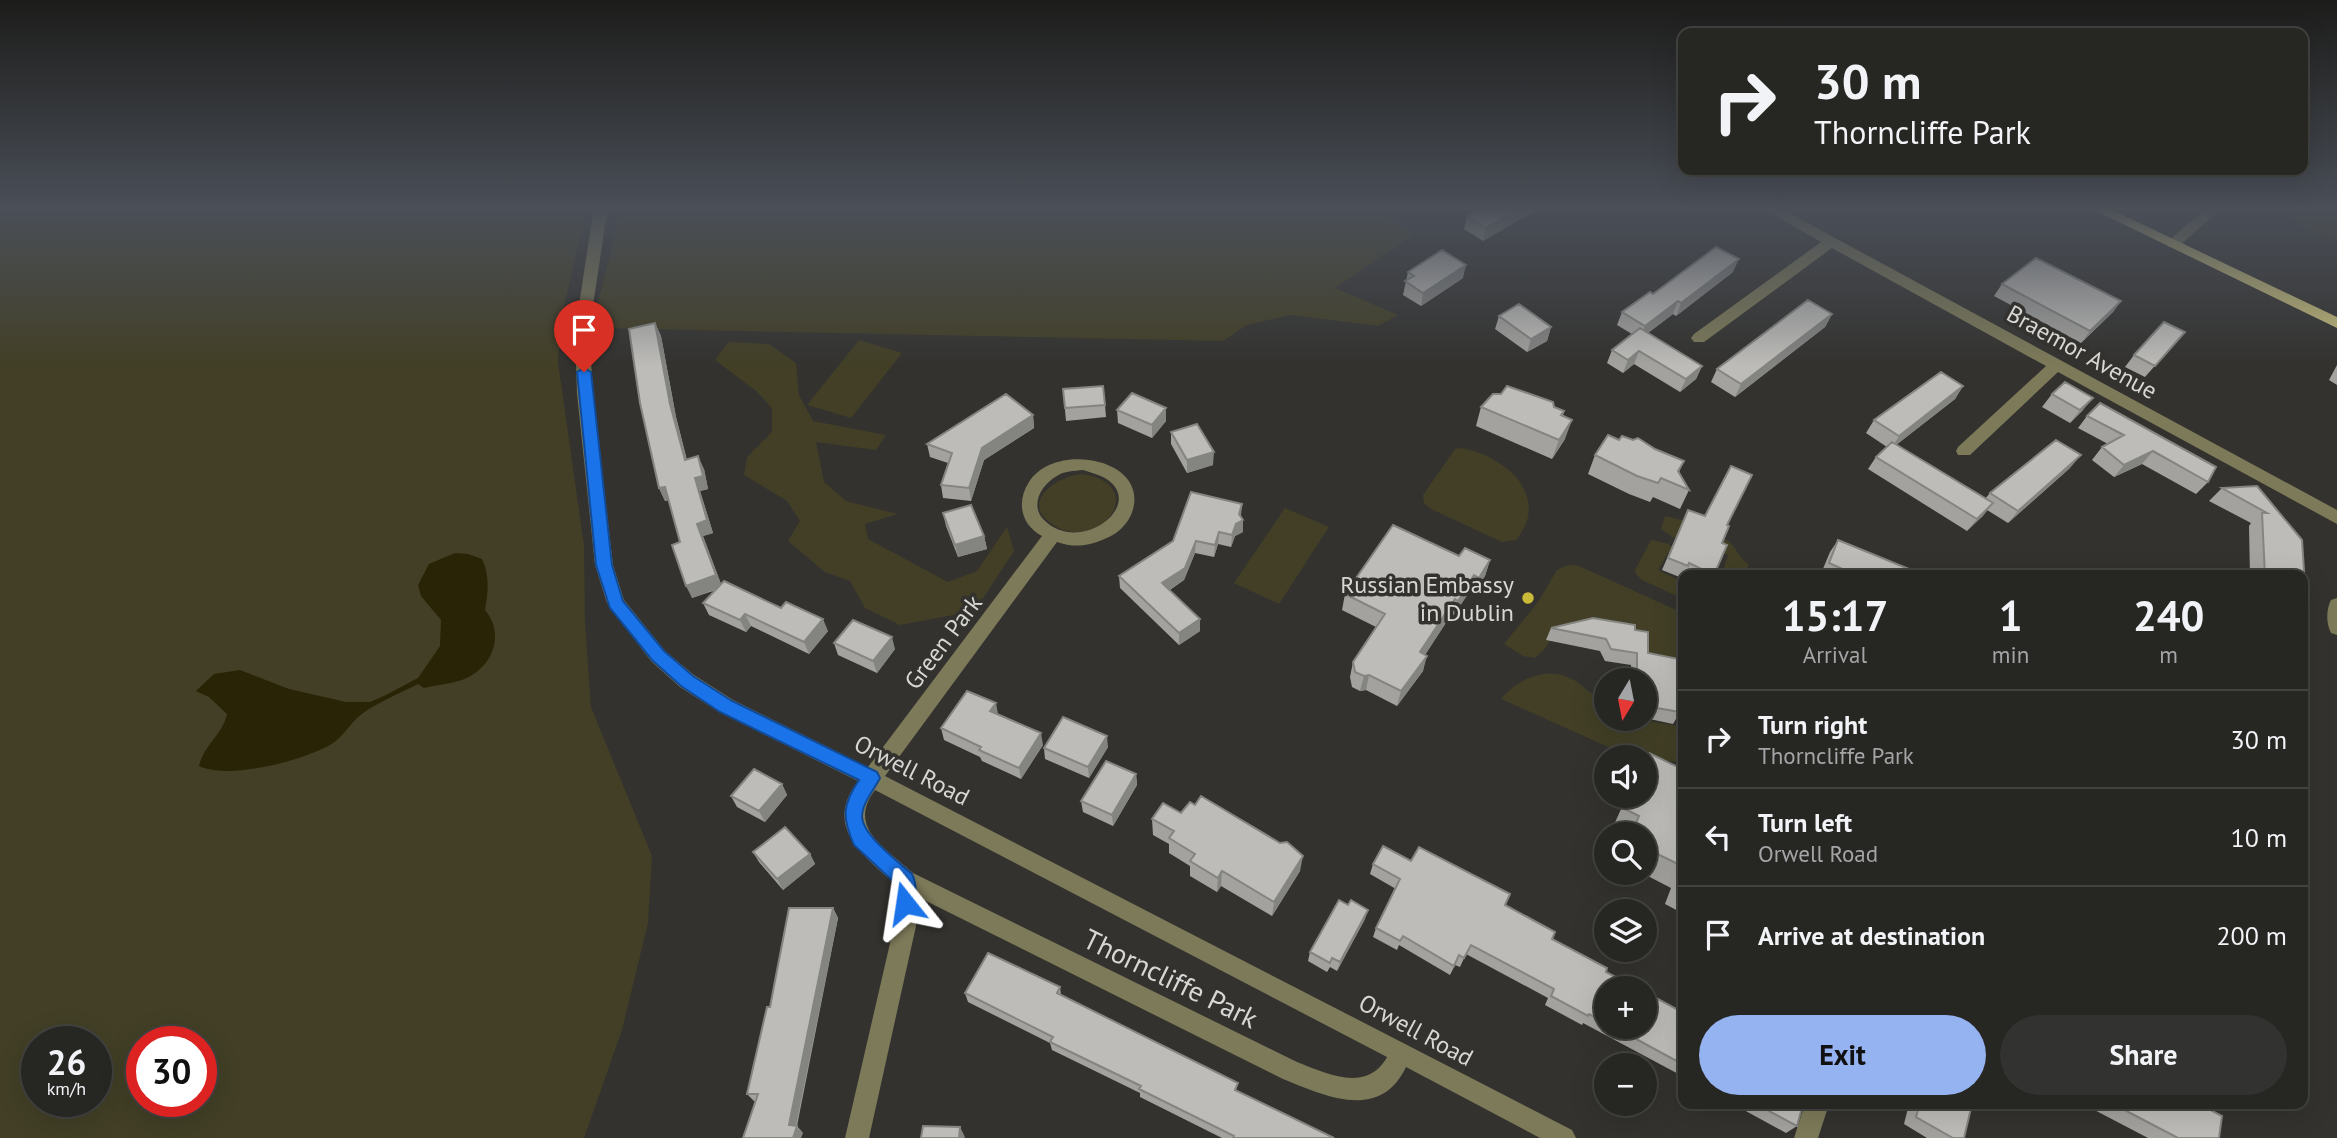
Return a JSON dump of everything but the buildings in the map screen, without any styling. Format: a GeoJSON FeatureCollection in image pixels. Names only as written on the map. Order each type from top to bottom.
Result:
{"type":"FeatureCollection","features":[{"type":"Feature","properties":{"kind":"main road"},"geometry":{"type":"LineString","coordinates":[[2206,260],[2337,323]]}},
{"type":"Feature","properties":{"kind":"street","name":"Orwell Road"},"geometry":{"type":"LineString","coordinates":[[593,260],[582,331],[604,565],[616,603],[658,656],[687,681],[726,706],[871,778],[1564,1138]]}},
{"type":"Feature","properties":{"kind":"street"},"geometry":{"type":"LineString","coordinates":[[1699,338],[1805,260]]}},
{"type":"Feature","properties":{"kind":"street","name":"Braemor Avenue"},"geometry":{"type":"LineString","coordinates":[[1864,260],[2337,518]]}},
{"type":"Feature","properties":{"kind":"street"},"geometry":{"type":"LineString","coordinates":[[1964,451],[2058,364]]}},
{"type":"Feature","properties":{"kind":"street"},"geometry":{"type":"LineString","coordinates":[[1083,464],[1106,470],[1123,482],[1129,505],[1115,528],[1085,540],[1053,536],[1040,528],[1031,517],[1028,504],[1031,491],[1039,480],[1051,471],[1083,464]]}},
{"type":"Feature","properties":{"kind":"street","name":"Green Park"},"geometry":{"type":"LineString","coordinates":[[871,778],[1053,536]]}},
{"type":"Feature","properties":{"kind":"street"},"geometry":{"type":"LineString","coordinates":[[2337,605],[2337,628]]}},
{"type":"Feature","properties":{"kind":"street","name":"Thorncliffe Park"},"geometry":{"type":"LineString","coordinates":[[871,778],[860,794],[853,818],[861,839],[906,880],[1291,1071],[1340,1088],[1364,1090],[1385,1080],[1401,1052]]}},
{"type":"Feature","properties":{"kind":"street"},"geometry":{"type":"LineString","coordinates":[[857,1138],[905,926],[906,880]]}},
{"type":"Feature","properties":{"kind":"street"},"geometry":{"type":"LineString","coordinates":[[1806,1138],[1815,1109]]}},
{"type":"Feature","properties":{"kind":"shaded area"},"geometry":{"type":"Polygon","coordinates":[[[0,260],[575,260],[561,319],[558,362],[584,546],[585,623],[591,707],[652,856],[648,923],[622,1030],[584,1138],[0,1138],[0,260]]]}},
{"type":"Feature","properties":{"kind":"shaded area"},"geometry":{"type":"Polygon","coordinates":[[[609,260],[1376,260],[1335,288],[1398,315],[1378,326],[1290,315],[1247,325],[1223,341],[599,328],[596,310],[609,260]]]}},
{"type":"Feature","properties":{"kind":"shaded area"},"geometry":{"type":"Polygon","coordinates":[[[859,340],[902,353],[851,418],[807,405],[859,340]]]}},
{"type":"Feature","properties":{"kind":"shaded area"},"geometry":{"type":"Polygon","coordinates":[[[728,342],[769,344],[796,363],[799,395],[813,421],[886,435],[876,450],[816,442],[824,482],[846,501],[898,514],[865,524],[868,539],[948,582],[977,571],[1007,527],[1014,551],[984,597],[964,613],[900,625],[865,608],[850,581],[825,572],[788,541],[800,521],[787,501],[744,475],[747,457],[772,432],[772,408],[756,391],[715,360],[728,342]]]}},
{"type":"Feature","properties":{"kind":"shaded area"},"geometry":{"type":"Polygon","coordinates":[[[1455,449],[1476,452],[1506,468],[1526,493],[1529,508],[1526,524],[1516,540],[1502,542],[1431,509],[1424,503],[1423,495],[1455,449]]]}},
{"type":"Feature","properties":{"kind":"shaded area"},"geometry":{"type":"Polygon","coordinates":[[[1082,474],[1103,481],[1114,491],[1116,503],[1111,515],[1100,525],[1086,531],[1069,531],[1052,524],[1043,516],[1039,507],[1040,499],[1053,485],[1082,474]]]}},
{"type":"Feature","properties":{"kind":"shaded area"},"geometry":{"type":"Polygon","coordinates":[[[1285,508],[1329,527],[1279,604],[1234,583],[1285,508]]]}},
{"type":"Feature","properties":{"kind":"shaded area"},"geometry":{"type":"Polygon","coordinates":[[[1665,516],[1686,521],[1686,542],[1673,537],[1669,545],[1677,549],[1668,553],[1658,570],[1678,580],[1678,597],[1642,580],[1636,574],[1635,570],[1651,540],[1669,544],[1672,537],[1661,529],[1665,516]]]}},
{"type":"Feature","properties":{"kind":"shaded area"},"geometry":{"type":"Polygon","coordinates":[[[1724,539],[1728,541],[1749,564],[1746,570],[1717,570],[1724,568],[1728,555],[1718,551],[1724,539]]]}},
{"type":"Feature","properties":{"kind":"shaded area"},"geometry":{"type":"Polygon","coordinates":[[[455,553],[482,559],[486,572],[485,610],[491,620],[495,640],[488,660],[481,668],[453,683],[424,688],[418,684],[362,714],[334,742],[302,757],[246,770],[212,770],[199,766],[205,752],[222,728],[227,714],[209,697],[196,691],[214,674],[240,670],[289,689],[346,702],[370,702],[418,678],[440,646],[441,620],[421,596],[418,585],[429,564],[455,553]]]}},
{"type":"Feature","properties":{"kind":"shaded area"},"geometry":{"type":"Polygon","coordinates":[[[1568,565],[1579,566],[1678,611],[1678,726],[1677,671],[1557,629],[1544,650],[1535,658],[1523,656],[1504,644],[1538,602],[1557,570],[1568,565]]]}},
{"type":"Feature","properties":{"kind":"shaded area"},"geometry":{"type":"Polygon","coordinates":[[[1542,674],[1561,675],[1594,695],[1594,732],[1657,732],[1657,722],[1678,726],[1678,762],[1657,760],[1657,745],[1604,745],[1501,699],[1523,681],[1542,674]]]}},
{"type":"Feature","properties":{"kind":"place","name":"Russian Embassy in Dublin"},"geometry":{"type":"Point","coordinates":[1528,598]}},
{"type":"Feature","properties":{"kind":"route"},"geometry":{"type":"LineString","coordinates":[[584,372],[604,565],[616,603],[658,656],[687,681],[726,706],[871,778],[860,794],[853,818],[861,839],[906,880],[905,903]]}}]}
